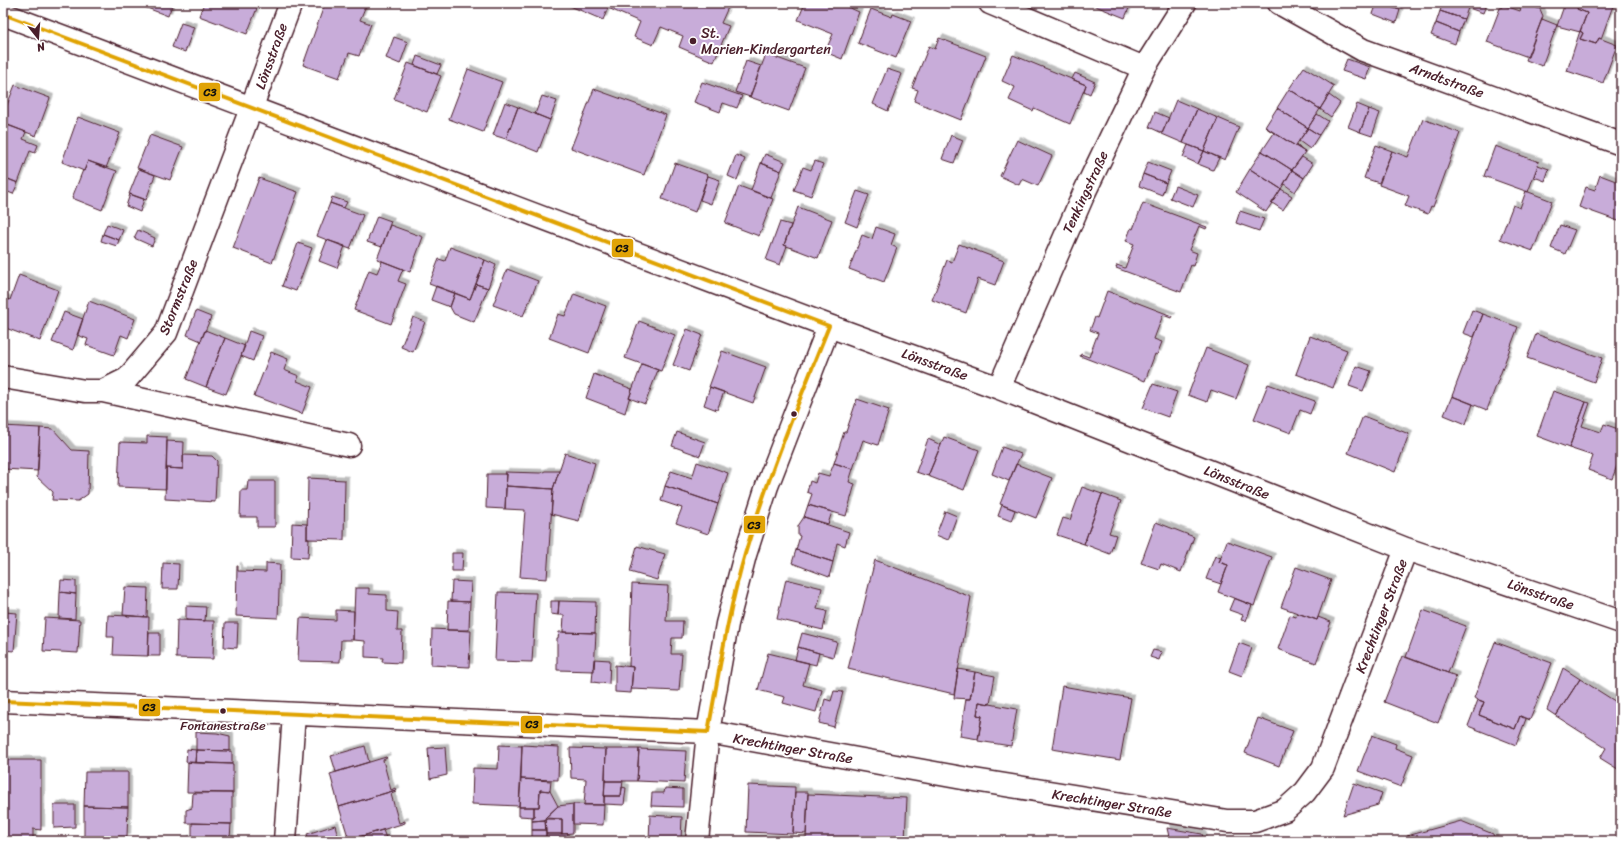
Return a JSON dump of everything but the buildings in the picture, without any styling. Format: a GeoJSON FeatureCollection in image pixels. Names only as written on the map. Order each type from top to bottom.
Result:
{"type":"FeatureCollection","features":[{"type":"Feature","properties":{"kind":"street","name":"Lönsstraße"},"geometry":{"type":"LineString","coordinates":[[251,109],[291,3]]}},
{"type":"Feature","properties":{"kind":"street"},"geometry":{"type":"LineString","coordinates":[[990,3],[1144,68]]}},
{"type":"Feature","properties":{"kind":"street","name":"Tenkingstraße"},"geometry":{"type":"LineString","coordinates":[[999,388],[1084,191],[1144,68],[1185,3]]}},
{"type":"Feature","properties":{"kind":"street","name":"Arndtstraße"},"geometry":{"type":"LineString","coordinates":[[1279,3],[1363,50],[1621,144]]}},
{"type":"Feature","properties":{"kind":"street","name":"Lönsstraße"},"geometry":{"type":"LineString","coordinates":[[3,14],[251,109],[829,326],[999,388],[1406,549],[1620,622]]}},
{"type":"Feature","properties":{"kind":"street","name":"Stormstraße"},"geometry":{"type":"LineString","coordinates":[[104,392],[127,379],[166,333],[251,109]]}},
{"type":"Feature","properties":{"kind":"street"},"geometry":{"type":"LineString","coordinates":[[697,841],[708,732],[728,624],[745,554],[767,486],[829,326]]}},
{"type":"Feature","properties":{"kind":"street"},"geometry":{"type":"LineString","coordinates":[[3,377],[85,391],[104,392],[349,445]]}},
{"type":"Feature","properties":{"kind":"street","name":"Krechtinger Straße"},"geometry":{"type":"LineString","coordinates":[[3,701],[708,732],[1000,784],[1227,821],[1255,821],[1285,810],[1305,792],[1323,768],[1406,549]]}},
{"type":"Feature","properties":{"kind":"street"},"geometry":{"type":"LineString","coordinates":[[285,841],[294,714]]}},
{"type":"Feature","properties":{"kind":"transit line","name":"C3"},"geometry":{"type":"LineString","coordinates":[[3,14],[829,326]]}},
{"type":"Feature","properties":{"kind":"transit line","name":"C3"},"geometry":{"type":"LineString","coordinates":[[708,732],[729,620],[745,554],[774,467],[829,326]]}},
{"type":"Feature","properties":{"kind":"transit line","name":"C3"},"geometry":{"type":"LineString","coordinates":[[3,701],[708,732]]}},
{"type":"Feature","properties":{"kind":"place","name":"St. Marien-Kindergarten"},"geometry":{"type":"Point","coordinates":[693,41]}},
{"type":"Feature","properties":{"kind":"place","name":"Fontanestraße"},"geometry":{"type":"Point","coordinates":[223,711]}}]}
